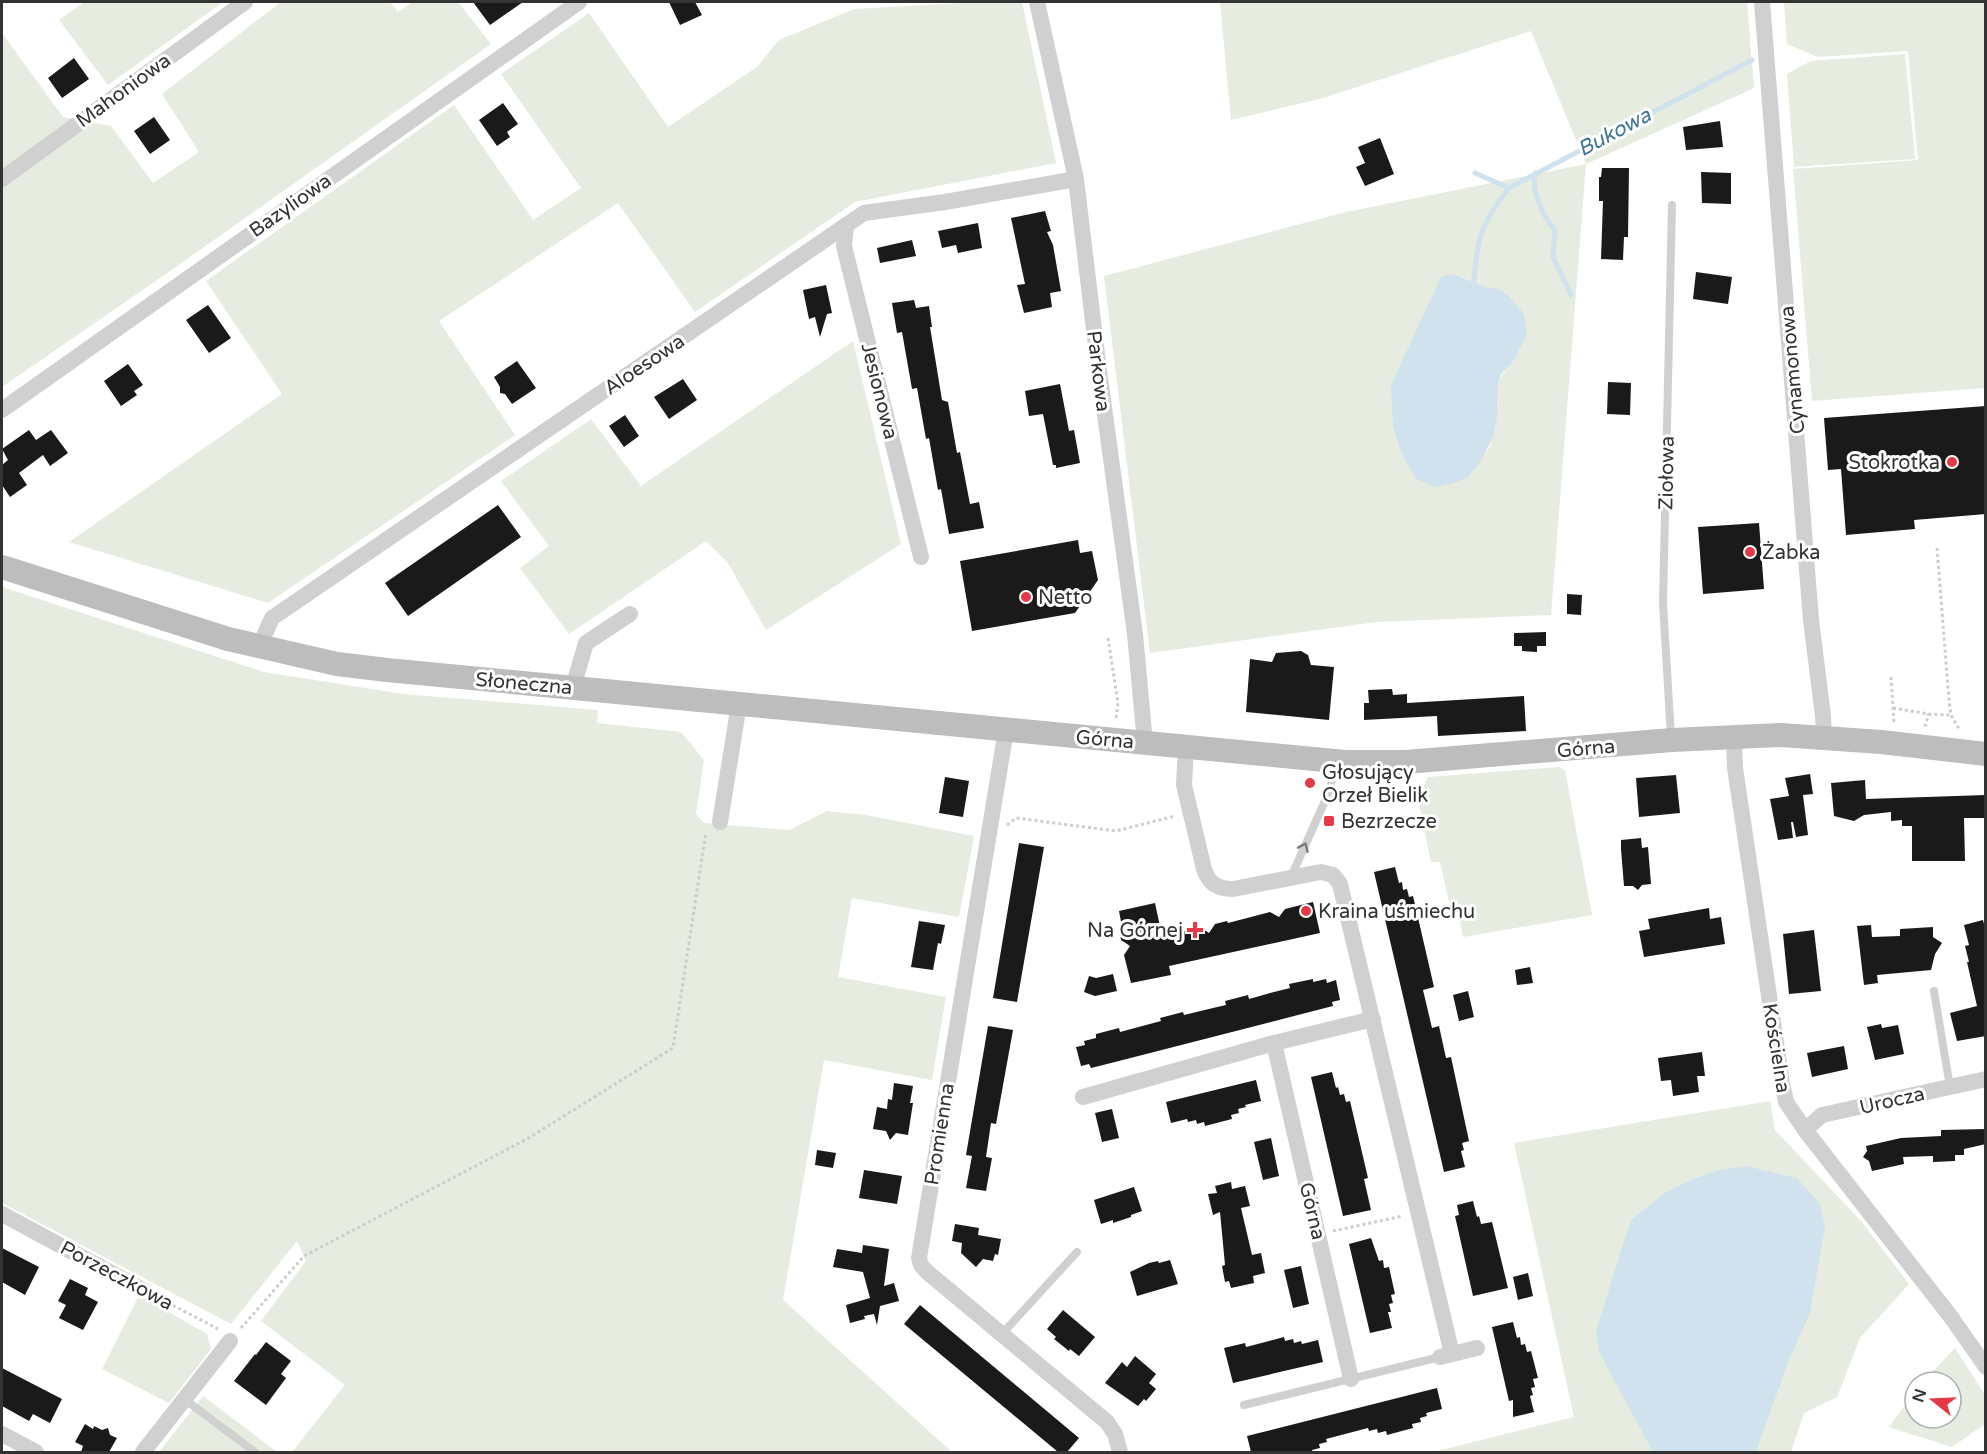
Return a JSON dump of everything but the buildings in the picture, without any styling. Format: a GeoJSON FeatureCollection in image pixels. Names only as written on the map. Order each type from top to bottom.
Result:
{"type":"FeatureCollection","features":[{"type":"Feature","properties":{"kind":"street","name":"Mahoniowa"},"geometry":{"type":"LineString","coordinates":[[2,179],[245,2]]}},
{"type":"Feature","properties":{"kind":"street","name":"Bazyliowa"},"geometry":{"type":"LineString","coordinates":[[2,410],[579,2]]}},
{"type":"Feature","properties":{"kind":"street","name":"Parkowa"},"geometry":{"type":"LineString","coordinates":[[1037,2],[1076,179],[1136,645],[1145,743]]}},
{"type":"Feature","properties":{"kind":"street","name":"Cynamonowa"},"geometry":{"type":"LineString","coordinates":[[1762,2],[1811,620],[1824,737]]}},
{"type":"Feature","properties":{"kind":"street","name":"Aloesowa"},"geometry":{"type":"LineString","coordinates":[[259,647],[272,618],[864,213],[945,202],[1076,179]]}},
{"type":"Feature","properties":{"kind":"street","name":"Jesionowa"},"geometry":{"type":"LineString","coordinates":[[846,225],[844,246],[921,557]]}},
{"type":"Feature","properties":{"kind":"street","name":"Słoneczna"},"geometry":{"type":"LineString","coordinates":[[2,567],[259,647],[318,661],[362,668],[1059,735]]}},
{"type":"Feature","properties":{"kind":"street"},"geometry":{"type":"LineString","coordinates":[[573,687],[586,643],[630,614]]}},
{"type":"Feature","properties":{"kind":"street"},"geometry":{"type":"LineString","coordinates":[[713,826],[740,704]]}},
{"type":"Feature","properties":{"kind":"street","name":"Promienna"},"geometry":{"type":"LineString","coordinates":[[1006,730],[919,1258],[926,1271],[1107,1422],[1115,1434],[1120,1452]]}},
{"type":"Feature","properties":{"kind":"street","name":"Górna"},"geometry":{"type":"LineString","coordinates":[[1059,735],[1336,761],[1406,762],[1672,740],[1781,735],[1824,737],[1986,754]]}},
{"type":"Feature","properties":{"kind":"street","name":"Kościelna"},"geometry":{"type":"LineString","coordinates":[[1734,737],[1735,768],[1786,1102],[1804,1130],[1951,1317],[1986,1366]]}},
{"type":"Feature","properties":{"kind":"street"},"geometry":{"type":"LineString","coordinates":[[1186,747],[1184,785],[1204,869],[1210,881],[1221,888],[1233,889],[1313,872],[1324,872],[1335,876],[1341,884],[1373,1019],[1446,1355],[1477,1348]]}},
{"type":"Feature","properties":{"kind":"street"},"geometry":{"type":"LineString","coordinates":[[1083,1097],[1274,1043],[1373,1019]]}},
{"type":"Feature","properties":{"kind":"street","name":"Górna"},"geometry":{"type":"LineString","coordinates":[[1274,1043],[1351,1379]]}},
{"type":"Feature","properties":{"kind":"street","name":"Urocza"},"geometry":{"type":"LineString","coordinates":[[1804,1130],[1822,1115],[1986,1079]]}},
{"type":"Feature","properties":{"kind":"street","name":"Porzeczkowa"},"geometry":{"type":"LineString","coordinates":[[2,1214],[143,1290]]}},
{"type":"Feature","properties":{"kind":"street"},"geometry":{"type":"LineString","coordinates":[[143,1452],[230,1341]]}},
{"type":"Feature","properties":{"kind":"street"},"geometry":{"type":"LineString","coordinates":[[2,1434],[36,1452]]}},
{"type":"Feature","properties":{"kind":"lane","name":"Ziołowa"},"geometry":{"type":"LineString","coordinates":[[1672,205],[1663,603],[1672,740]]}},
{"type":"Feature","properties":{"kind":"lane"},"geometry":{"type":"LineString","coordinates":[[1290,877],[1329,792],[1336,761]]}},
{"type":"Feature","properties":{"kind":"lane"},"geometry":{"type":"LineString","coordinates":[[1934,991],[1950,1087]]}},
{"type":"Feature","properties":{"kind":"lane"},"geometry":{"type":"LineString","coordinates":[[1002,1334],[1077,1252]]}},
{"type":"Feature","properties":{"kind":"lane"},"geometry":{"type":"LineString","coordinates":[[1244,1405],[1446,1355]]}},
{"type":"Feature","properties":{"kind":"lane"},"geometry":{"type":"LineString","coordinates":[[184,1399],[255,1452]]}},
{"type":"Feature","properties":{"kind":"path"},"geometry":{"type":"LineString","coordinates":[[1893,708],[1951,715],[1937,548]]}},
{"type":"Feature","properties":{"kind":"path"},"geometry":{"type":"LineString","coordinates":[[1108,638],[1118,703],[1115,740]]}},
{"type":"Feature","properties":{"kind":"path"},"geometry":{"type":"LineString","coordinates":[[1891,677],[1894,725]]}},
{"type":"Feature","properties":{"kind":"path"},"geometry":{"type":"LineString","coordinates":[[988,838],[1016,818],[1116,831],[1179,815]]}},
{"type":"Feature","properties":{"kind":"path"},"geometry":{"type":"LineString","coordinates":[[230,1341],[304,1256],[527,1139],[673,1048],[713,826]]}},
{"type":"Feature","properties":{"kind":"path"},"geometry":{"type":"LineString","coordinates":[[1318,1234],[1407,1215]]}},
{"type":"Feature","properties":{"kind":"path","name":"Porzeczkowa"},"geometry":{"type":"LineString","coordinates":[[143,1290],[215,1327],[230,1341]]}},
{"type":"Feature","properties":{"kind":"shaded area"},"geometry":{"type":"Polygon","coordinates":[[[84,2],[223,2],[108,85],[59,20],[84,2]]]}},
{"type":"Feature","properties":{"kind":"shaded area"},"geometry":{"type":"Polygon","coordinates":[[[281,2],[390,2],[398,12],[413,2],[458,2],[491,44],[2,387],[2,33],[63,117],[111,126],[153,183],[199,152],[162,94],[281,2]]]}},
{"type":"Feature","properties":{"kind":"shaded area"},"geometry":{"type":"Polygon","coordinates":[[[977,2],[1022,2],[1056,163],[855,202],[695,312],[618,203],[439,321],[515,435],[268,603],[69,542],[282,394],[206,281],[454,105],[533,220],[581,188],[501,74],[589,13],[668,127],[757,67],[779,40],[854,9],[977,2]]]}},
{"type":"Feature","properties":{"kind":"shaded area"},"geometry":{"type":"Polygon","coordinates":[[[1220,2],[1747,2],[1754,88],[1586,164],[1531,31],[1323,98],[1231,120],[1220,2]]]}},
{"type":"Feature","properties":{"kind":"shaded area"},"geometry":{"type":"Polygon","coordinates":[[[1784,2],[1985,2],[1985,388],[1812,401],[1793,169],[1918,160],[1908,51],[1818,57],[1787,44],[1784,2]]]}},
{"type":"Feature","properties":{"kind":"shaded area"},"geometry":{"type":"Polygon","coordinates":[[[1905,54],[1915,159],[1794,167],[1787,74],[1811,61],[1905,54]]]}},
{"type":"Feature","properties":{"kind":"shaded area"},"geometry":{"type":"Polygon","coordinates":[[[1586,164],[1551,615],[1376,622],[1150,653],[1104,276],[1346,212],[1586,164]],[[1453,274],[1468,477],[1490,446],[1497,417],[1498,385],[1502,374],[1511,365],[1527,336],[1488,288],[1453,274]]]}},
{"type":"Feature","properties":{"kind":"shaded area"},"geometry":{"type":"Polygon","coordinates":[[[853,341],[901,544],[766,630],[728,563],[706,541],[569,634],[520,568],[549,546],[501,481],[591,419],[641,486],[853,341]]]}},
{"type":"Feature","properties":{"kind":"shaded area"},"geometry":{"type":"Polygon","coordinates":[[[2,587],[264,672],[403,694],[598,710],[597,723],[681,732],[704,760],[696,814],[704,823],[789,830],[827,811],[866,815],[974,836],[959,917],[852,898],[838,977],[946,997],[932,1080],[824,1060],[783,1300],[952,1452],[292,1452],[345,1385],[261,1321],[306,1261],[297,1241],[231,1324],[2,1203],[2,587]]]}},
{"type":"Feature","properties":{"kind":"shaded area"},"geometry":{"type":"Polygon","coordinates":[[[1559,767],[1565,770],[1592,915],[1463,937],[1459,917],[1451,911],[1440,862],[1431,862],[1418,799],[1428,777],[1559,767]]]}},
{"type":"Feature","properties":{"kind":"shaded area"},"geometry":{"type":"Polygon","coordinates":[[[1770,1101],[1775,1130],[1861,1221],[1909,1284],[1860,1338],[1837,1397],[1804,1413],[1791,1452],[1433,1452],[1574,1417],[1514,1143],[1770,1101]]]}},
{"type":"Feature","properties":{"kind":"shaded area"},"geometry":{"type":"Polygon","coordinates":[[[139,1295],[207,1334],[211,1349],[169,1403],[102,1369],[139,1295]]]}},
{"type":"Feature","properties":{"kind":"shaded area"},"geometry":{"type":"Polygon","coordinates":[[[1955,1348],[1985,1395],[1985,1424],[1952,1447],[1889,1427],[1903,1408],[1903,1430],[1963,1430],[1963,1370],[1934,1370],[1955,1348]]]}},
{"type":"Feature","properties":{"kind":"shaded area"},"geometry":{"type":"Polygon","coordinates":[[[203,1396],[277,1452],[159,1452],[203,1396]]]}},
{"type":"Feature","properties":{"kind":"water"},"geometry":{"type":"Polygon","coordinates":[[[1453,274],[1488,288],[1500,289],[1510,297],[1524,314],[1527,336],[1511,365],[1501,374],[1493,437],[1482,459],[1468,477],[1436,487],[1416,479],[1401,452],[1393,426],[1391,385],[1441,277],[1453,274]]]}},
{"type":"Feature","properties":{"kind":"water"},"geometry":{"type":"Polygon","coordinates":[[[1746,1166],[1797,1178],[1820,1204],[1825,1227],[1810,1313],[1788,1362],[1756,1452],[1653,1452],[1599,1351],[1596,1331],[1623,1244],[1632,1219],[1665,1193],[1688,1181],[1716,1171],[1746,1166]]]}},
{"type":"Feature","properties":{"kind":"waterway","name":"Bukowa"},"geometry":{"type":"LineString","coordinates":[[1475,173],[1509,188],[1752,60]]}},
{"type":"Feature","properties":{"kind":"waterway"},"geometry":{"type":"LineString","coordinates":[[1535,173],[1536,196],[1546,218],[1555,230],[1553,257],[1571,295]]}},
{"type":"Feature","properties":{"kind":"waterway"},"geometry":{"type":"LineString","coordinates":[[1474,282],[1482,232],[1492,212],[1509,188]]}},
{"type":"Feature","properties":{"kind":"place","name":"Stokrotka"},"geometry":{"type":"Point","coordinates":[1952,462]}},
{"type":"Feature","properties":{"kind":"place","name":"Żabka"},"geometry":{"type":"Point","coordinates":[1750,552]}},
{"type":"Feature","properties":{"kind":"place","name":"Netto"},"geometry":{"type":"Point","coordinates":[1026,597]}},
{"type":"Feature","properties":{"kind":"place","name":"Głosujący Orzeł Bielik"},"geometry":{"type":"Point","coordinates":[1310,783]}},
{"type":"Feature","properties":{"kind":"place","name":"Bezrzecze"},"geometry":{"type":"Point","coordinates":[1329,821]}},
{"type":"Feature","properties":{"kind":"place","name":"Kraina uśmiechu"},"geometry":{"type":"Point","coordinates":[1306,911]}},
{"type":"Feature","properties":{"kind":"place","name":"Na Górnej"},"geometry":{"type":"Point","coordinates":[1195,930]}}]}
